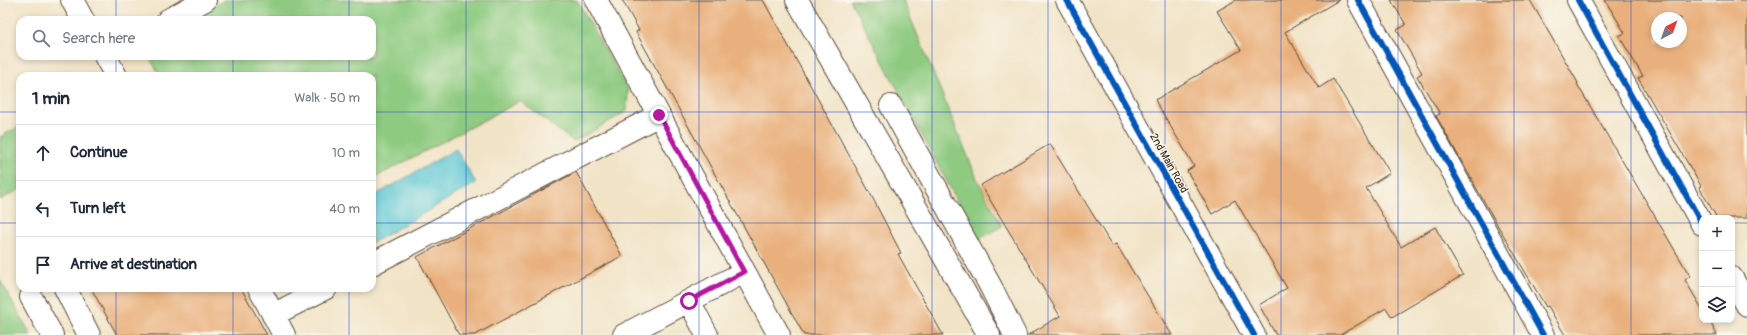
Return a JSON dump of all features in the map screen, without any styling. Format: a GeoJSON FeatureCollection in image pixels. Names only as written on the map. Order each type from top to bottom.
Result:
{"type":"FeatureCollection","features":[{"type":"Feature","properties":{"kind":"street"},"geometry":{"type":"LineString","coordinates":[[72,0],[81,16]]}},
{"type":"Feature","properties":{"kind":"street"},"geometry":{"type":"LineString","coordinates":[[175,16],[205,0]]}},
{"type":"Feature","properties":{"kind":"street"},"geometry":{"type":"LineString","coordinates":[[596,0],[779,335]]}},
{"type":"Feature","properties":{"kind":"street"},"geometry":{"type":"LineString","coordinates":[[797,0],[989,335]]}},
{"type":"Feature","properties":{"kind":"street","name":"2nd Main Road"},"geometry":{"type":"LineString","coordinates":[[1067,0],[1254,335]]}},
{"type":"Feature","properties":{"kind":"street"},"geometry":{"type":"LineString","coordinates":[[1358,0],[1543,335]]}},
{"type":"Feature","properties":{"kind":"street"},"geometry":{"type":"LineString","coordinates":[[1578,0],[1699,219]]}},
{"type":"Feature","properties":{"kind":"street"},"geometry":{"type":"LineString","coordinates":[[107,60],[114,72]]}},
{"type":"Feature","properties":{"kind":"street"},"geometry":{"type":"LineString","coordinates":[[891,106],[1015,335]]}},
{"type":"Feature","properties":{"kind":"street"},"geometry":{"type":"LineString","coordinates":[[376,262],[659,115]]}},
{"type":"Feature","properties":{"kind":"street"},"geometry":{"type":"LineString","coordinates":[[624,335],[744,272]]}},
{"type":"Feature","properties":{"kind":"street"},"geometry":{"type":"LineString","coordinates":[[1735,283],[1747,305]]}},
{"type":"Feature","properties":{"kind":"street"},"geometry":{"type":"LineString","coordinates":[[67,292],[89,335]]}},
{"type":"Feature","properties":{"kind":"street"},"geometry":{"type":"LineString","coordinates":[[260,292],[284,335]]}},
{"type":"Feature","properties":{"kind":"street"},"geometry":{"type":"LineString","coordinates":[[273,315],[318,292]]}},
{"type":"Feature","properties":{"kind":"street"},"geometry":{"type":"LineString","coordinates":[[31,297],[52,335]]}},
{"type":"Feature","properties":{"kind":"street"},"geometry":{"type":"LineString","coordinates":[[689,301],[707,335]]}},
{"type":"Feature","properties":{"kind":"green space"},"geometry":{"type":"Polygon","coordinates":[[[225,0],[577,0],[628,90],[627,111],[574,142],[520,101],[376,177],[376,72],[158,72],[151,60],[376,60],[376,16],[195,16],[225,0]]]}},
{"type":"Feature","properties":{"kind":"green space"},"geometry":{"type":"Polygon","coordinates":[[[850,0],[903,0],[978,181],[1002,226],[978,240],[850,0]]]}},
{"type":"Feature","properties":{"kind":"green space"},"geometry":{"type":"Polygon","coordinates":[[[16,128],[16,191],[0,200],[0,137],[16,128]]]}},
{"type":"Feature","properties":{"kind":"green space"},"geometry":{"type":"Polygon","coordinates":[[[0,280],[31,335],[0,335],[0,280]]]}},
{"type":"Feature","properties":{"kind":"water"},"geometry":{"type":"Polygon","coordinates":[[[456,149],[476,183],[376,241],[376,195],[456,149]]]}},
{"type":"Feature","properties":{"kind":"building"},"geometry":{"type":"Polygon","coordinates":[[[622,0],[763,0],[870,193],[901,253],[898,254],[943,335],[804,335],[636,32],[639,30],[622,0]]]}},
{"type":"Feature","properties":{"kind":"building"},"geometry":{"type":"Polygon","coordinates":[[[1236,0],[1339,0],[1285,32],[1319,88],[1333,79],[1390,173],[1366,188],[1401,247],[1435,227],[1463,275],[1392,317],[1386,308],[1340,335],[1276,335],[1259,305],[1287,288],[1235,200],[1212,214],[1187,171],[1194,166],[1155,100],[1241,50],[1217,11],[1236,0]]]}},
{"type":"Feature","properties":{"kind":"building"},"geometry":{"type":"Polygon","coordinates":[[[1391,0],[1530,0],[1578,83],[1577,84],[1690,276],[1685,280],[1699,304],[1699,323],[1711,323],[1717,335],[1565,335],[1548,306],[1546,307],[1498,226],[1436,116],[1440,114],[1417,76],[1422,73],[1397,30],[1406,25],[1391,0]]]}},
{"type":"Feature","properties":{"kind":"building"},"geometry":{"type":"Polygon","coordinates":[[[1605,0],[1747,0],[1747,218],[1735,218],[1735,215],[1715,215],[1699,187],[1701,186],[1638,78],[1643,76],[1619,36],[1625,33],[1605,0]]]}},
{"type":"Feature","properties":{"kind":"building"},"geometry":{"type":"Polygon","coordinates":[[[1050,144],[1112,246],[1116,244],[1172,335],[1028,335],[1060,316],[981,185],[1050,144]]]}},
{"type":"Feature","properties":{"kind":"building"},"geometry":{"type":"Polygon","coordinates":[[[576,172],[622,256],[475,335],[459,335],[417,257],[576,172]]]}},
{"type":"Feature","properties":{"kind":"building"},"geometry":{"type":"Polygon","coordinates":[[[93,292],[243,292],[267,335],[117,335],[93,292]]]}},
{"type":"Feature","properties":{"kind":"cycle path"},"geometry":{"type":"LineString","coordinates":[[1067,0],[1254,335]]}},
{"type":"Feature","properties":{"kind":"cycle path"},"geometry":{"type":"LineString","coordinates":[[1358,0],[1543,335]]}},
{"type":"Feature","properties":{"kind":"cycle path"},"geometry":{"type":"LineString","coordinates":[[1578,0],[1699,219]]}},
{"type":"Feature","properties":{"kind":"route"},"geometry":{"type":"LineString","coordinates":[[659,115],[744,272],[689,301]]}}]}
